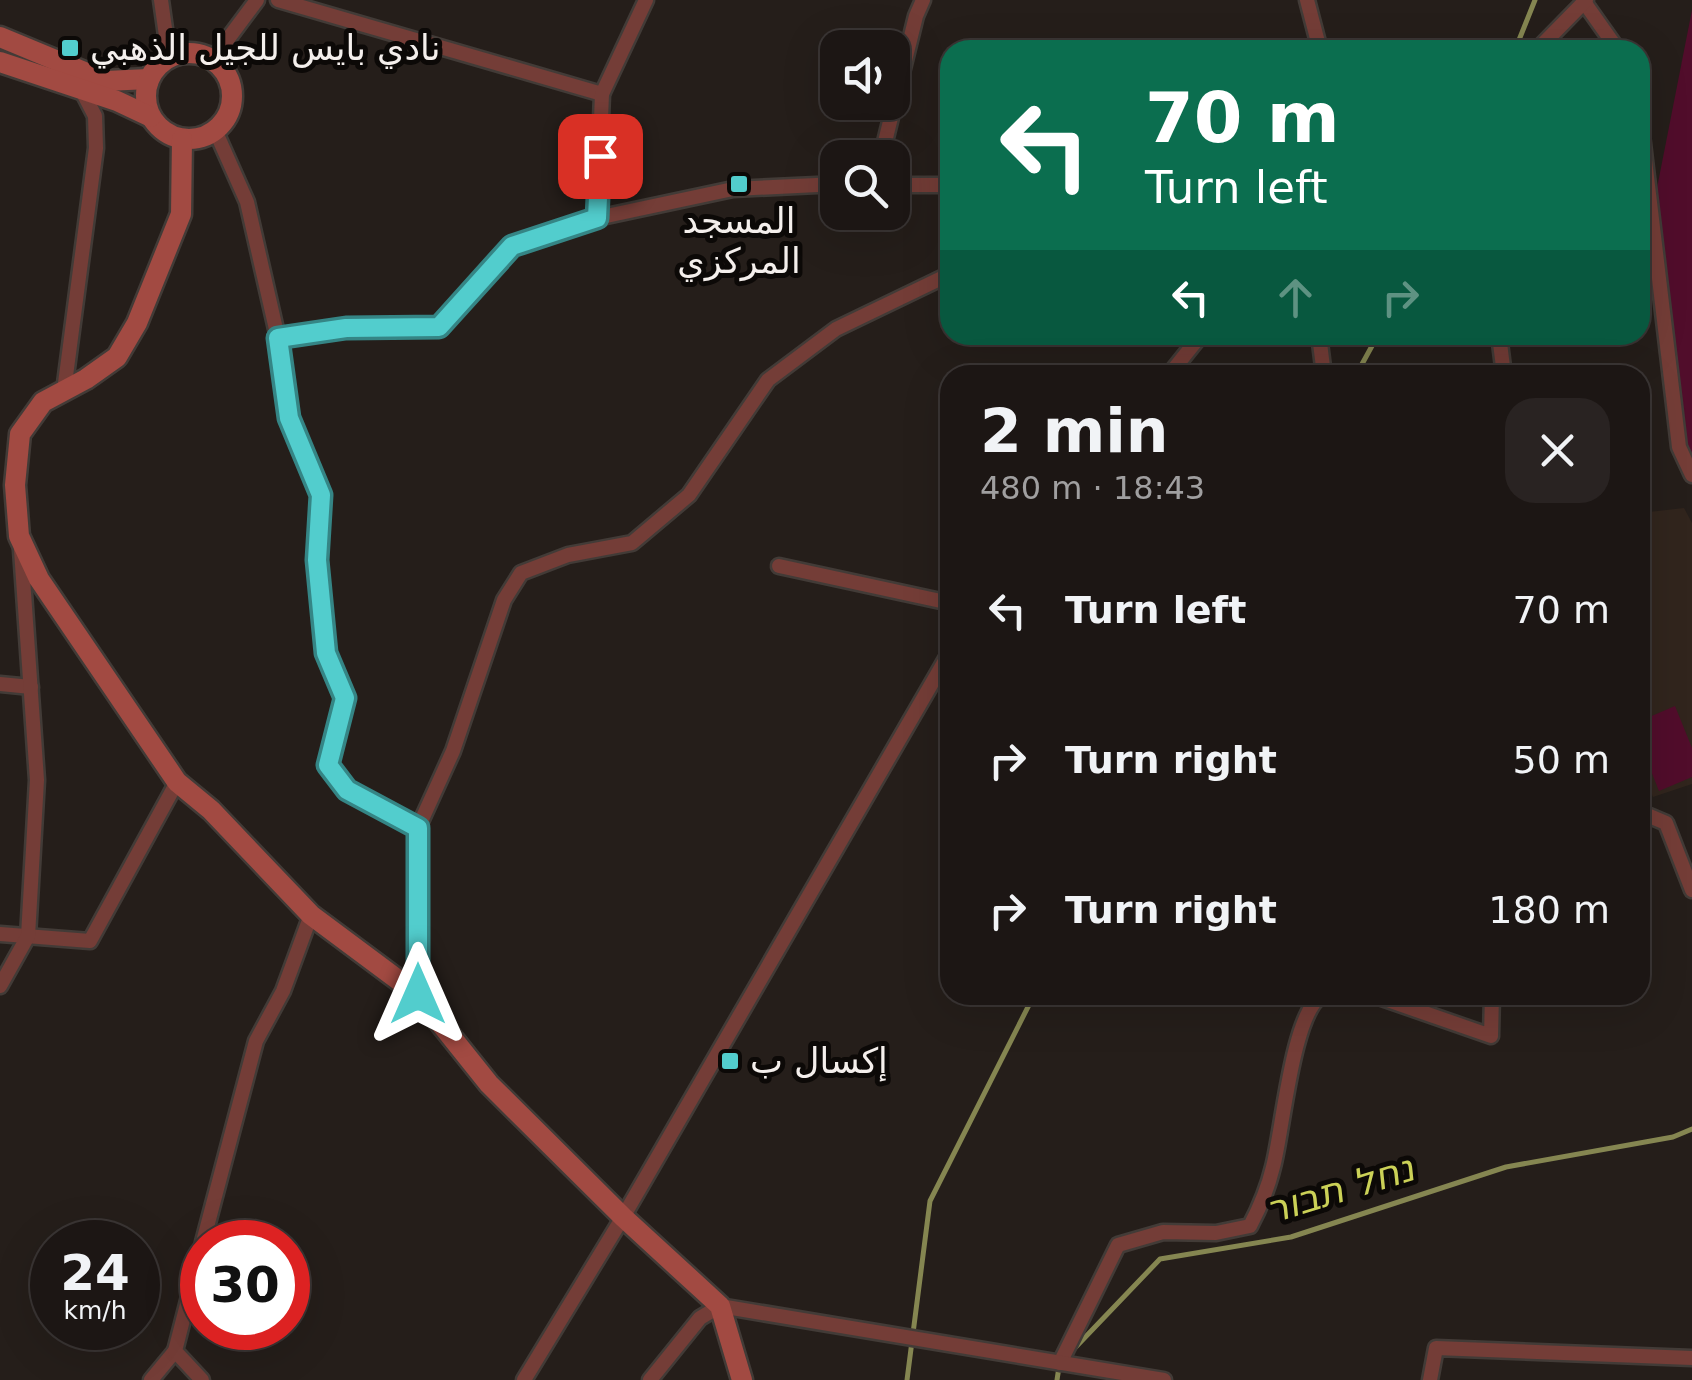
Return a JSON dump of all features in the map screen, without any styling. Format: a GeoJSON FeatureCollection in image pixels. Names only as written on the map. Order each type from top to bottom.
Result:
{"type":"FeatureCollection","features":[{"type":"Feature","properties":{"kind":"street"},"geometry":{"type":"LineString","coordinates":[[161,0],[169,57]]}},
{"type":"Feature","properties":{"kind":"street"},"geometry":{"type":"LineString","coordinates":[[213,60],[257,0]]}},
{"type":"Feature","properties":{"kind":"street"},"geometry":{"type":"LineString","coordinates":[[278,0],[602,94]]}},
{"type":"Feature","properties":{"kind":"street"},"geometry":{"type":"LineString","coordinates":[[597,218],[602,94],[646,0]]}},
{"type":"Feature","properties":{"kind":"street"},"geometry":{"type":"LineString","coordinates":[[885,140],[923,0]]}},
{"type":"Feature","properties":{"kind":"street"},"geometry":{"type":"LineString","coordinates":[[1308,0],[1318,40]]}},
{"type":"Feature","properties":{"kind":"street"},"geometry":{"type":"LineString","coordinates":[[1547,40],[1585,1],[1611,40]]}},
{"type":"Feature","properties":{"kind":"street"},"geometry":{"type":"LineString","coordinates":[[0,38],[106,80],[149,79]]}},
{"type":"Feature","properties":{"kind":"street"},"geometry":{"type":"LineString","coordinates":[[0,62],[151,117],[169,134],[182,138],[205,136],[224,120],[232,94],[223,69],[213,60],[191,52],[169,57],[149,79],[146,92],[151,117]]}},
{"type":"Feature","properties":{"kind":"street"},"geometry":{"type":"LineString","coordinates":[[64,391],[96,148],[95,116],[81,90]]}},
{"type":"Feature","properties":{"kind":"street"},"geometry":{"type":"LineString","coordinates":[[215,130],[247,202],[278,338],[289,418],[321,495],[317,560],[326,653],[345,698],[328,765],[347,790],[418,828]]}},
{"type":"Feature","properties":{"kind":"street"},"geometry":{"type":"LineString","coordinates":[[0,986],[28,936],[36,780],[19,536],[7,486],[20,434],[42,402],[117,357],[137,323],[181,214],[182,138]]}},
{"type":"Feature","properties":{"kind":"street"},"geometry":{"type":"LineString","coordinates":[[910,184],[940,185]]}},
{"type":"Feature","properties":{"kind":"street"},"geometry":{"type":"LineString","coordinates":[[278,338],[346,328],[439,327],[512,246],[597,218],[733,189],[820,185]]}},
{"type":"Feature","properties":{"kind":"street"},"geometry":{"type":"LineString","coordinates":[[1650,202],[1679,447],[1692,475]]}},
{"type":"Feature","properties":{"kind":"street"},"geometry":{"type":"LineString","coordinates":[[418,994],[418,828],[453,751],[504,600],[520,572],[568,555],[632,543],[689,494],[768,380],[836,329],[940,279]]}},
{"type":"Feature","properties":{"kind":"street"},"geometry":{"type":"LineString","coordinates":[[1177,365],[1193,345]]}},
{"type":"Feature","properties":{"kind":"street"},"geometry":{"type":"LineString","coordinates":[[19,536],[40,579],[177,782],[211,810],[311,916],[418,994],[489,1084],[720,1306],[742,1380]]}},
{"type":"Feature","properties":{"kind":"street"},"geometry":{"type":"LineString","coordinates":[[779,566],[940,601]]}},
{"type":"Feature","properties":{"kind":"street"},"geometry":{"type":"LineString","coordinates":[[524,1380],[624,1217],[940,669]]}},
{"type":"Feature","properties":{"kind":"street"},"geometry":{"type":"LineString","coordinates":[[0,684],[31,688]]}},
{"type":"Feature","properties":{"kind":"street"},"geometry":{"type":"LineString","coordinates":[[0,934],[90,941],[177,782]]}},
{"type":"Feature","properties":{"kind":"street"},"geometry":{"type":"LineString","coordinates":[[1650,816],[1666,823],[1692,890]]}},
{"type":"Feature","properties":{"kind":"street"},"geometry":{"type":"LineString","coordinates":[[209,1220],[256,1041],[284,990],[311,916]]}},
{"type":"Feature","properties":{"kind":"street"},"geometry":{"type":"LineString","coordinates":[[1060,1363],[1118,1245],[1163,1232],[1216,1233],[1250,1226],[1274,1165],[1300,1030],[1312,1005]]}},
{"type":"Feature","properties":{"kind":"street"},"geometry":{"type":"LineString","coordinates":[[1401,1005],[1491,1036],[1492,1005]]}},
{"type":"Feature","properties":{"kind":"street"},"geometry":{"type":"LineString","coordinates":[[650,1380],[700,1318],[720,1306],[1164,1380]]}},
{"type":"Feature","properties":{"kind":"street"},"geometry":{"type":"LineString","coordinates":[[150,1380],[175,1351],[180,1332]]}},
{"type":"Feature","properties":{"kind":"street"},"geometry":{"type":"LineString","coordinates":[[1430,1380],[1436,1348],[1692,1358]]}},
{"type":"Feature","properties":{"kind":"street"},"geometry":{"type":"LineString","coordinates":[[175,1351],[202,1380]]}},
{"type":"Feature","properties":{"kind":"shaded area"},"geometry":{"type":"Polygon","coordinates":[[[1692,10],[1692,482],[1650,265],[1650,224],[1692,10]]]}},
{"type":"Feature","properties":{"kind":"shaded area"},"geometry":{"type":"Polygon","coordinates":[[[1684,508],[1692,523],[1692,784],[1653,797],[1650,790],[1650,512],[1684,508]]]}},
{"type":"Feature","properties":{"kind":"shaded area"},"geometry":{"type":"Polygon","coordinates":[[[1675,706],[1692,748],[1692,777],[1659,791],[1650,768],[1650,717],[1675,706]]]}},
{"type":"Feature","properties":{"kind":"waterway"},"geometry":{"type":"LineString","coordinates":[[1519,40],[1535,0]]}},
{"type":"Feature","properties":{"kind":"waterway"},"geometry":{"type":"LineString","coordinates":[[1362,365],[1372,345]]}},
{"type":"Feature","properties":{"kind":"waterway"},"geometry":{"type":"LineString","coordinates":[[907,1380],[930,1201],[1029,1005]]}},
{"type":"Feature","properties":{"kind":"waterway","name":"נחל תבור"},"geometry":{"type":"LineString","coordinates":[[1072,1351],[1160,1259],[1291,1237],[1506,1167],[1673,1137],[1692,1129]]}},
{"type":"Feature","properties":{"kind":"waterway","name":"נחל תבור"},"geometry":{"type":"LineString","coordinates":[[1057,1380],[1059,1367]]}},
{"type":"Feature","properties":{"kind":"place","name":"نادي بايس للجيل الذهبي"},"geometry":{"type":"Point","coordinates":[70,48]}},
{"type":"Feature","properties":{"kind":"place","name":"المسجد المركزي"},"geometry":{"type":"Point","coordinates":[739,184]}},
{"type":"Feature","properties":{"kind":"place","name":"إكسال ب"},"geometry":{"type":"Point","coordinates":[730,1061]}},
{"type":"Feature","properties":{"kind":"route"},"geometry":{"type":"LineString","coordinates":[[418,994],[418,828],[347,790],[328,765],[345,698],[326,653],[317,560],[321,495],[289,418],[278,338],[346,328],[439,327],[512,246],[597,218],[600,156]]}}]}
